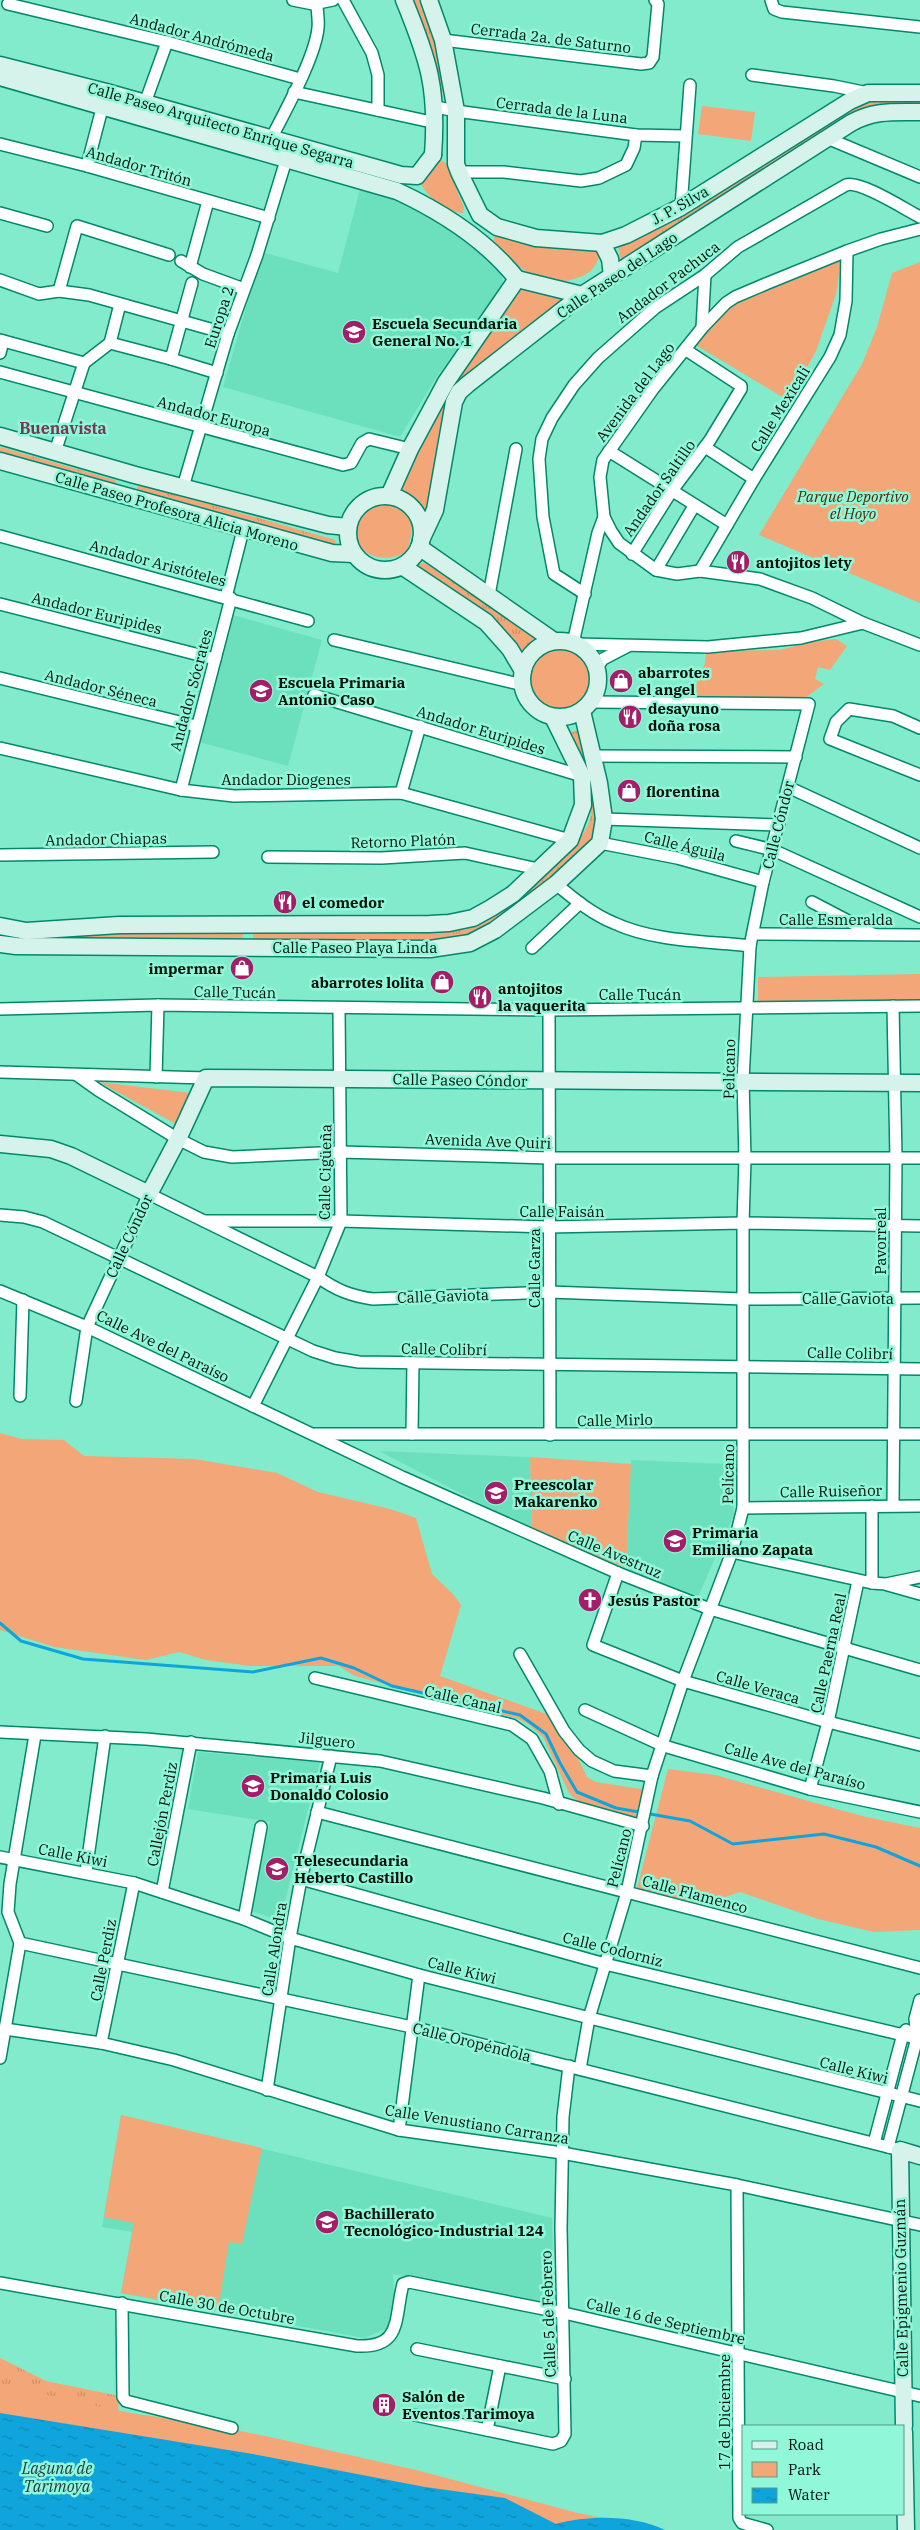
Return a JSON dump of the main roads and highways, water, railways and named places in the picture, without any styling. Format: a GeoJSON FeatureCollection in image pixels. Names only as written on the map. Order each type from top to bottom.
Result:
{"type":"FeatureCollection","features":[{"type":"Feature","properties":{"kind":"water","name":"Laguna de Tarimoya"},"geometry":{"type":"Polygon","coordinates":[[[0,2413],[253,2454],[425,2487],[505,2498],[556,2524],[583,2519],[611,2518],[640,2521],[665,2530],[0,2530],[0,2413]]]}},
{"type":"Feature","properties":{"kind":"waterway"},"geometry":{"type":"LineString","coordinates":[[0,1623],[21,1641],[83,1659],[253,1672],[321,1658],[354,1668],[392,1686],[520,1715],[546,1734],[577,1792],[616,1808],[690,1821],[733,1844],[824,1834],[876,1847],[920,1866]]}},
{"type":"Feature","properties":{"kind":"place","name":"Escuela Secundaria General No. 1"},"geometry":{"type":"Point","coordinates":[354,332]}},
{"type":"Feature","properties":{"kind":"place","name":"antojitos lety"},"geometry":{"type":"Point","coordinates":[738,562]}},
{"type":"Feature","properties":{"kind":"place","name":"abarrotes el angel"},"geometry":{"type":"Point","coordinates":[621,681]}},
{"type":"Feature","properties":{"kind":"place","name":"Escuela Primaria Antonio Caso"},"geometry":{"type":"Point","coordinates":[261,691]}},
{"type":"Feature","properties":{"kind":"place","name":"desayuno doña rosa"},"geometry":{"type":"Point","coordinates":[630,717]}},
{"type":"Feature","properties":{"kind":"place","name":"florentina"},"geometry":{"type":"Point","coordinates":[629,791]}},
{"type":"Feature","properties":{"kind":"place","name":"el comedor"},"geometry":{"type":"Point","coordinates":[285,902]}},
{"type":"Feature","properties":{"kind":"place","name":"impermar"},"geometry":{"type":"Point","coordinates":[242,968]}},
{"type":"Feature","properties":{"kind":"place","name":"abarrotes lolita"},"geometry":{"type":"Point","coordinates":[442,982]}},
{"type":"Feature","properties":{"kind":"place","name":"antojitos la vaquerita"},"geometry":{"type":"Point","coordinates":[480,997]}},
{"type":"Feature","properties":{"kind":"place","name":"Preescolar Makarenko"},"geometry":{"type":"Point","coordinates":[496,1493]}},
{"type":"Feature","properties":{"kind":"place","name":"Primaria Emiliano Zapata"},"geometry":{"type":"Point","coordinates":[675,1541]}},
{"type":"Feature","properties":{"kind":"place","name":"Jesús Pastor"},"geometry":{"type":"Point","coordinates":[590,1600]}},
{"type":"Feature","properties":{"kind":"place","name":"Primaria Luis Donaldo Colosio"},"geometry":{"type":"Point","coordinates":[253,1786]}},
{"type":"Feature","properties":{"kind":"place","name":"Telesecundaria Heberto Castillo"},"geometry":{"type":"Point","coordinates":[277,1869]}},
{"type":"Feature","properties":{"kind":"place","name":"Bachillerato Tecnológico-Industrial 124"},"geometry":{"type":"Point","coordinates":[327,2222]}},
{"type":"Feature","properties":{"kind":"place","name":"Salón de Eventos Tarimoya"},"geometry":{"type":"Point","coordinates":[384,2405]}},
{"type":"Feature","properties":{"kind":"district","name":"Buenavista"},"geometry":{"type":"Point","coordinates":[63,428]}},
{"type":"Feature","properties":{"kind":"park label","name":"Parque Deportivo el Hoyo"},"geometry":{"type":"Point","coordinates":[853,504]}}]}
